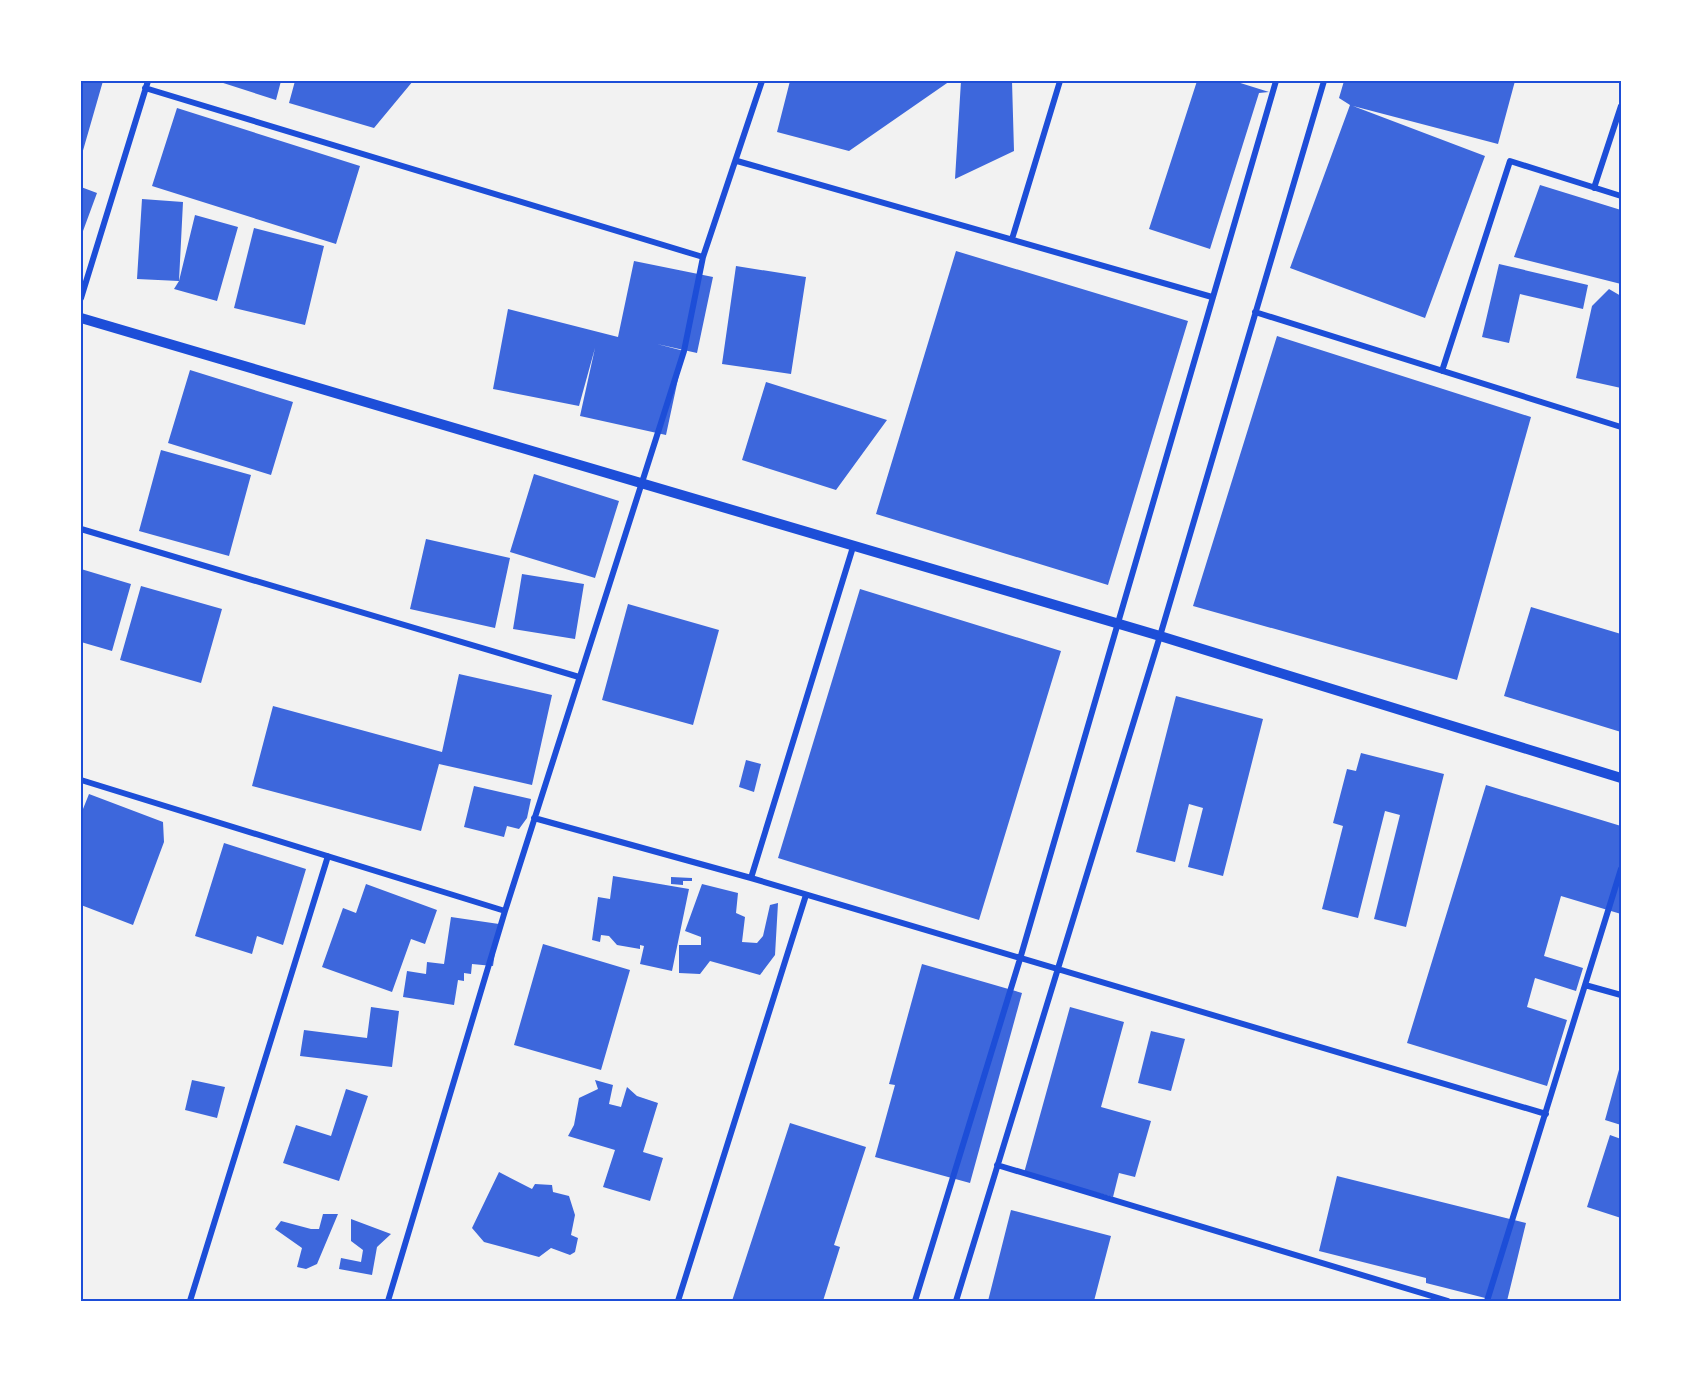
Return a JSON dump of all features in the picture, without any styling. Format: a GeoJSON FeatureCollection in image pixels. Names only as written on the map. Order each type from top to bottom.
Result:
{"type":"FeatureCollection","features":[{"type":"Feature","properties":{"kind":"street"},"geometry":{"type":"LineString","coordinates":[[388,1301],[505,911],[684,351],[704,257],[762,81]]}},
{"type":"Feature","properties":{"kind":"street"},"geometry":{"type":"LineString","coordinates":[[1012,239],[1060,81]]}},
{"type":"Feature","properties":{"kind":"street"},"geometry":{"type":"LineString","coordinates":[[915,1301],[1020,959],[1276,81]]}},
{"type":"Feature","properties":{"kind":"street"},"geometry":{"type":"LineString","coordinates":[[956,1301],[1160,636],[1324,81]]}},
{"type":"Feature","properties":{"kind":"street"},"geometry":{"type":"LineString","coordinates":[[81,298],[147,85],[704,257]]}},
{"type":"Feature","properties":{"kind":"street"},"geometry":{"type":"LineString","coordinates":[[1594,188],[1621,106]]}},
{"type":"Feature","properties":{"kind":"street"},"geometry":{"type":"LineString","coordinates":[[737,160],[1212,297]]}},
{"type":"Feature","properties":{"kind":"street"},"geometry":{"type":"LineString","coordinates":[[1442,370],[1510,161],[1621,196]]}},
{"type":"Feature","properties":{"kind":"street"},"geometry":{"type":"LineString","coordinates":[[1255,312],[1621,427]]}},
{"type":"Feature","properties":{"kind":"street"},"geometry":{"type":"LineString","coordinates":[[81,318],[1160,636],[1621,778]]}},
{"type":"Feature","properties":{"kind":"street"},"geometry":{"type":"LineString","coordinates":[[81,529],[579,677]]}},
{"type":"Feature","properties":{"kind":"street"},"geometry":{"type":"LineString","coordinates":[[750,878],[853,547]]}},
{"type":"Feature","properties":{"kind":"street"},"geometry":{"type":"LineString","coordinates":[[81,780],[505,911]]}},
{"type":"Feature","properties":{"kind":"street"},"geometry":{"type":"LineString","coordinates":[[534,818],[750,878],[1546,1114]]}},
{"type":"Feature","properties":{"kind":"street"},"geometry":{"type":"LineString","coordinates":[[190,1301],[328,856]]}},
{"type":"Feature","properties":{"kind":"street"},"geometry":{"type":"LineString","coordinates":[[1487,1301],[1621,869]]}},
{"type":"Feature","properties":{"kind":"street"},"geometry":{"type":"LineString","coordinates":[[678,1301],[807,895]]}},
{"type":"Feature","properties":{"kind":"street"},"geometry":{"type":"LineString","coordinates":[[1585,985],[1621,995]]}},
{"type":"Feature","properties":{"kind":"street"},"geometry":{"type":"LineString","coordinates":[[997,1165],[1448,1301]]}},
{"type":"Feature","properties":{"kind":"building"},"geometry":{"type":"Polygon","coordinates":[[[81,81],[103,81],[82,154],[81,154],[81,81]]]}},
{"type":"Feature","properties":{"kind":"building"},"geometry":{"type":"Polygon","coordinates":[[[217,81],[281,81],[276,100],[217,81]]]}},
{"type":"Feature","properties":{"kind":"building"},"geometry":{"type":"Polygon","coordinates":[[[295,81],[413,81],[374,128],[289,103],[295,81]]]}},
{"type":"Feature","properties":{"kind":"building"},"geometry":{"type":"Polygon","coordinates":[[[790,81],[950,81],[849,151],[777,132],[790,81]]]}},
{"type":"Feature","properties":{"kind":"building"},"geometry":{"type":"Polygon","coordinates":[[[961,81],[1012,81],[1014,151],[955,179],[961,81]]]}},
{"type":"Feature","properties":{"kind":"building"},"geometry":{"type":"Polygon","coordinates":[[[1197,81],[1234,81],[1269,92],[1259,93],[1210,249],[1149,229],[1197,81]]]}},
{"type":"Feature","properties":{"kind":"building"},"geometry":{"type":"Polygon","coordinates":[[[1344,81],[1515,81],[1498,144],[1353,106],[1485,156],[1425,318],[1290,268],[1350,105],[1339,98],[1344,81]]]}},
{"type":"Feature","properties":{"kind":"building"},"geometry":{"type":"Polygon","coordinates":[[[177,108],[360,166],[336,244],[152,186],[177,108]]]}},
{"type":"Feature","properties":{"kind":"building"},"geometry":{"type":"Polygon","coordinates":[[[1540,185],[1621,210],[1621,284],[1514,257],[1540,185]]]}},
{"type":"Feature","properties":{"kind":"building"},"geometry":{"type":"Polygon","coordinates":[[[81,187],[97,193],[83,231],[81,230],[81,187]]]}},
{"type":"Feature","properties":{"kind":"building"},"geometry":{"type":"Polygon","coordinates":[[[142,199],[183,202],[179,281],[137,279],[142,199]]]}},
{"type":"Feature","properties":{"kind":"building"},"geometry":{"type":"Polygon","coordinates":[[[195,215],[238,227],[217,301],[174,289],[179,281],[195,215]]]}},
{"type":"Feature","properties":{"kind":"building"},"geometry":{"type":"Polygon","coordinates":[[[254,228],[324,246],[305,325],[234,308],[254,228]]]}},
{"type":"Feature","properties":{"kind":"building"},"geometry":{"type":"Polygon","coordinates":[[[956,251],[1188,321],[1108,585],[876,514],[956,251]]]}},
{"type":"Feature","properties":{"kind":"building"},"geometry":{"type":"Polygon","coordinates":[[[634,261],[713,277],[697,353],[657,344],[684,351],[666,435],[580,416],[595,348],[579,406],[493,389],[508,309],[618,337],[634,261]]]}},
{"type":"Feature","properties":{"kind":"building"},"geometry":{"type":"Polygon","coordinates":[[[1499,264],[1588,285],[1583,309],[1520,294],[1509,343],[1482,337],[1499,264]]]}},
{"type":"Feature","properties":{"kind":"building"},"geometry":{"type":"Polygon","coordinates":[[[736,266],[806,277],[791,374],[722,364],[736,266]]]}},
{"type":"Feature","properties":{"kind":"building"},"geometry":{"type":"Polygon","coordinates":[[[1609,289],[1621,296],[1621,388],[1576,378],[1592,306],[1609,289]]]}},
{"type":"Feature","properties":{"kind":"building"},"geometry":{"type":"Polygon","coordinates":[[[1277,336],[1531,417],[1457,680],[1193,606],[1277,336]]]}},
{"type":"Feature","properties":{"kind":"building"},"geometry":{"type":"Polygon","coordinates":[[[190,370],[293,402],[271,475],[168,443],[190,370]]]}},
{"type":"Feature","properties":{"kind":"building"},"geometry":{"type":"Polygon","coordinates":[[[766,382],[887,420],[836,490],[742,460],[766,382]]]}},
{"type":"Feature","properties":{"kind":"building"},"geometry":{"type":"Polygon","coordinates":[[[161,450],[251,475],[229,556],[139,531],[161,450]]]}},
{"type":"Feature","properties":{"kind":"building"},"geometry":{"type":"Polygon","coordinates":[[[534,474],[619,501],[595,578],[510,552],[534,474]]]}},
{"type":"Feature","properties":{"kind":"building"},"geometry":{"type":"Polygon","coordinates":[[[426,539],[510,558],[495,628],[410,609],[426,539]]]}},
{"type":"Feature","properties":{"kind":"building"},"geometry":{"type":"Polygon","coordinates":[[[81,569],[131,584],[112,651],[81,642],[81,569]]]}},
{"type":"Feature","properties":{"kind":"building"},"geometry":{"type":"Polygon","coordinates":[[[522,574],[584,584],[575,639],[513,629],[522,574]]]}},
{"type":"Feature","properties":{"kind":"building"},"geometry":{"type":"Polygon","coordinates":[[[141,586],[222,609],[201,683],[120,660],[141,586]]]}},
{"type":"Feature","properties":{"kind":"building"},"geometry":{"type":"Polygon","coordinates":[[[860,589],[1061,651],[979,920],[778,858],[860,589]]]}},
{"type":"Feature","properties":{"kind":"building"},"geometry":{"type":"Polygon","coordinates":[[[628,604],[719,630],[693,725],[602,700],[628,604]]]}},
{"type":"Feature","properties":{"kind":"building"},"geometry":{"type":"Polygon","coordinates":[[[1531,607],[1621,634],[1621,732],[1504,696],[1531,607]]]}},
{"type":"Feature","properties":{"kind":"building"},"geometry":{"type":"Polygon","coordinates":[[[459,674],[552,695],[532,785],[439,764],[421,831],[252,786],[273,706],[442,752],[459,674]]]}},
{"type":"Feature","properties":{"kind":"building"},"geometry":{"type":"Polygon","coordinates":[[[1176,696],[1263,719],[1223,876],[1188,867],[1203,808],[1189,804],[1175,862],[1136,852],[1176,696]]]}},
{"type":"Feature","properties":{"kind":"building"},"geometry":{"type":"Polygon","coordinates":[[[1361,753],[1444,774],[1406,927],[1374,919],[1400,815],[1385,811],[1358,918],[1322,909],[1343,826],[1333,823],[1347,769],[1356,771],[1361,753]]]}},
{"type":"Feature","properties":{"kind":"building"},"geometry":{"type":"Polygon","coordinates":[[[746,760],[761,764],[754,792],[739,787],[746,760]]]}},
{"type":"Feature","properties":{"kind":"building"},"geometry":{"type":"Polygon","coordinates":[[[1486,785],[1621,826],[1621,914],[1561,896],[1544,956],[1583,968],[1576,991],[1535,978],[1527,1007],[1567,1020],[1547,1086],[1407,1043],[1486,785]]]}},
{"type":"Feature","properties":{"kind":"building"},"geometry":{"type":"Polygon","coordinates":[[[474,786],[531,799],[527,818],[519,829],[507,826],[504,837],[464,827],[474,786]]]}},
{"type":"Feature","properties":{"kind":"building"},"geometry":{"type":"Polygon","coordinates":[[[89,794],[163,822],[164,842],[133,925],[81,905],[81,814],[89,794]]]}},
{"type":"Feature","properties":{"kind":"building"},"geometry":{"type":"Polygon","coordinates":[[[224,843],[306,869],[283,945],[257,936],[252,954],[195,936],[224,843]]]}},
{"type":"Feature","properties":{"kind":"building"},"geometry":{"type":"Polygon","coordinates":[[[613,876],[689,889],[672,971],[640,964],[644,946],[640,945],[640,949],[617,945],[609,936],[601,935],[600,942],[592,940],[598,897],[610,899],[613,876]]]}},
{"type":"Feature","properties":{"kind":"building"},"geometry":{"type":"Polygon","coordinates":[[[671,877],[692,878],[692,881],[683,881],[683,885],[671,884],[671,877]]]}},
{"type":"Feature","properties":{"kind":"building"},"geometry":{"type":"Polygon","coordinates":[[[366,884],[437,910],[425,944],[411,939],[392,992],[322,967],[343,908],[356,913],[366,884]]]}},
{"type":"Feature","properties":{"kind":"building"},"geometry":{"type":"Polygon","coordinates":[[[702,884],[738,893],[736,913],[745,917],[742,942],[757,943],[763,936],[770,905],[778,903],[775,955],[760,975],[710,961],[700,974],[679,973],[679,945],[701,945],[701,937],[685,931],[702,884]]]}},
{"type":"Feature","properties":{"kind":"building"},"geometry":{"type":"Polygon","coordinates":[[[451,917],[499,924],[493,966],[472,964],[471,974],[464,973],[464,981],[458,980],[454,1005],[403,997],[407,971],[426,974],[427,962],[444,964],[451,917]]]}},
{"type":"Feature","properties":{"kind":"building"},"geometry":{"type":"Polygon","coordinates":[[[543,944],[630,970],[601,1070],[514,1045],[543,944]]]}},
{"type":"Feature","properties":{"kind":"building"},"geometry":{"type":"Polygon","coordinates":[[[922,964],[1022,993],[970,1183],[875,1157],[895,1085],[889,1084],[922,964]]]}},
{"type":"Feature","properties":{"kind":"building"},"geometry":{"type":"Polygon","coordinates":[[[371,1007],[399,1011],[392,1067],[300,1056],[304,1030],[367,1038],[371,1007]]]}},
{"type":"Feature","properties":{"kind":"building"},"geometry":{"type":"Polygon","coordinates":[[[1070,1007],[1124,1022],[1101,1107],[1151,1121],[1135,1177],[1119,1173],[1113,1197],[1024,1173],[1070,1007]]]}},
{"type":"Feature","properties":{"kind":"building"},"geometry":{"type":"Polygon","coordinates":[[[1151,1031],[1185,1039],[1171,1091],[1138,1083],[1151,1031]]]}},
{"type":"Feature","properties":{"kind":"building"},"geometry":{"type":"Polygon","coordinates":[[[1621,1067],[1621,1125],[1605,1120],[1621,1067]]]}},
{"type":"Feature","properties":{"kind":"building"},"geometry":{"type":"Polygon","coordinates":[[[192,1080],[225,1087],[217,1118],[185,1110],[192,1080]]]}},
{"type":"Feature","properties":{"kind":"building"},"geometry":{"type":"Polygon","coordinates":[[[595,1080],[613,1085],[609,1104],[621,1107],[627,1087],[637,1096],[658,1103],[643,1152],[663,1158],[650,1201],[603,1187],[615,1150],[568,1136],[574,1125],[579,1098],[598,1089],[595,1080]]]}},
{"type":"Feature","properties":{"kind":"building"},"geometry":{"type":"Polygon","coordinates":[[[346,1089],[368,1096],[339,1181],[283,1163],[296,1125],[331,1136],[346,1089]]]}},
{"type":"Feature","properties":{"kind":"building"},"geometry":{"type":"Polygon","coordinates":[[[790,1123],[866,1147],[834,1245],[840,1247],[823,1301],[732,1301],[790,1123]]]}},
{"type":"Feature","properties":{"kind":"building"},"geometry":{"type":"Polygon","coordinates":[[[1610,1135],[1621,1139],[1621,1218],[1587,1207],[1610,1135]]]}},
{"type":"Feature","properties":{"kind":"building"},"geometry":{"type":"Polygon","coordinates":[[[499,1172],[532,1189],[535,1184],[552,1185],[553,1192],[569,1196],[575,1215],[571,1235],[578,1238],[575,1252],[570,1255],[551,1248],[539,1257],[484,1242],[472,1228],[499,1172]]]}},
{"type":"Feature","properties":{"kind":"building"},"geometry":{"type":"Polygon","coordinates":[[[1337,1176],[1526,1223],[1507,1301],[1497,1301],[1426,1283],[1426,1278],[1319,1251],[1337,1176]]]}},
{"type":"Feature","properties":{"kind":"building"},"geometry":{"type":"Polygon","coordinates":[[[1011,1210],[1111,1236],[1094,1301],[988,1301],[1011,1210]]]}},
{"type":"Feature","properties":{"kind":"building"},"geometry":{"type":"Polygon","coordinates":[[[323,1214],[338,1214],[317,1264],[306,1269],[297,1267],[302,1248],[275,1229],[281,1221],[319,1229],[323,1214]]]}},
{"type":"Feature","properties":{"kind":"building"},"geometry":{"type":"Polygon","coordinates":[[[351,1219],[391,1234],[377,1247],[372,1275],[339,1269],[341,1258],[361,1262],[363,1250],[351,1241],[351,1219]]]}}]}
